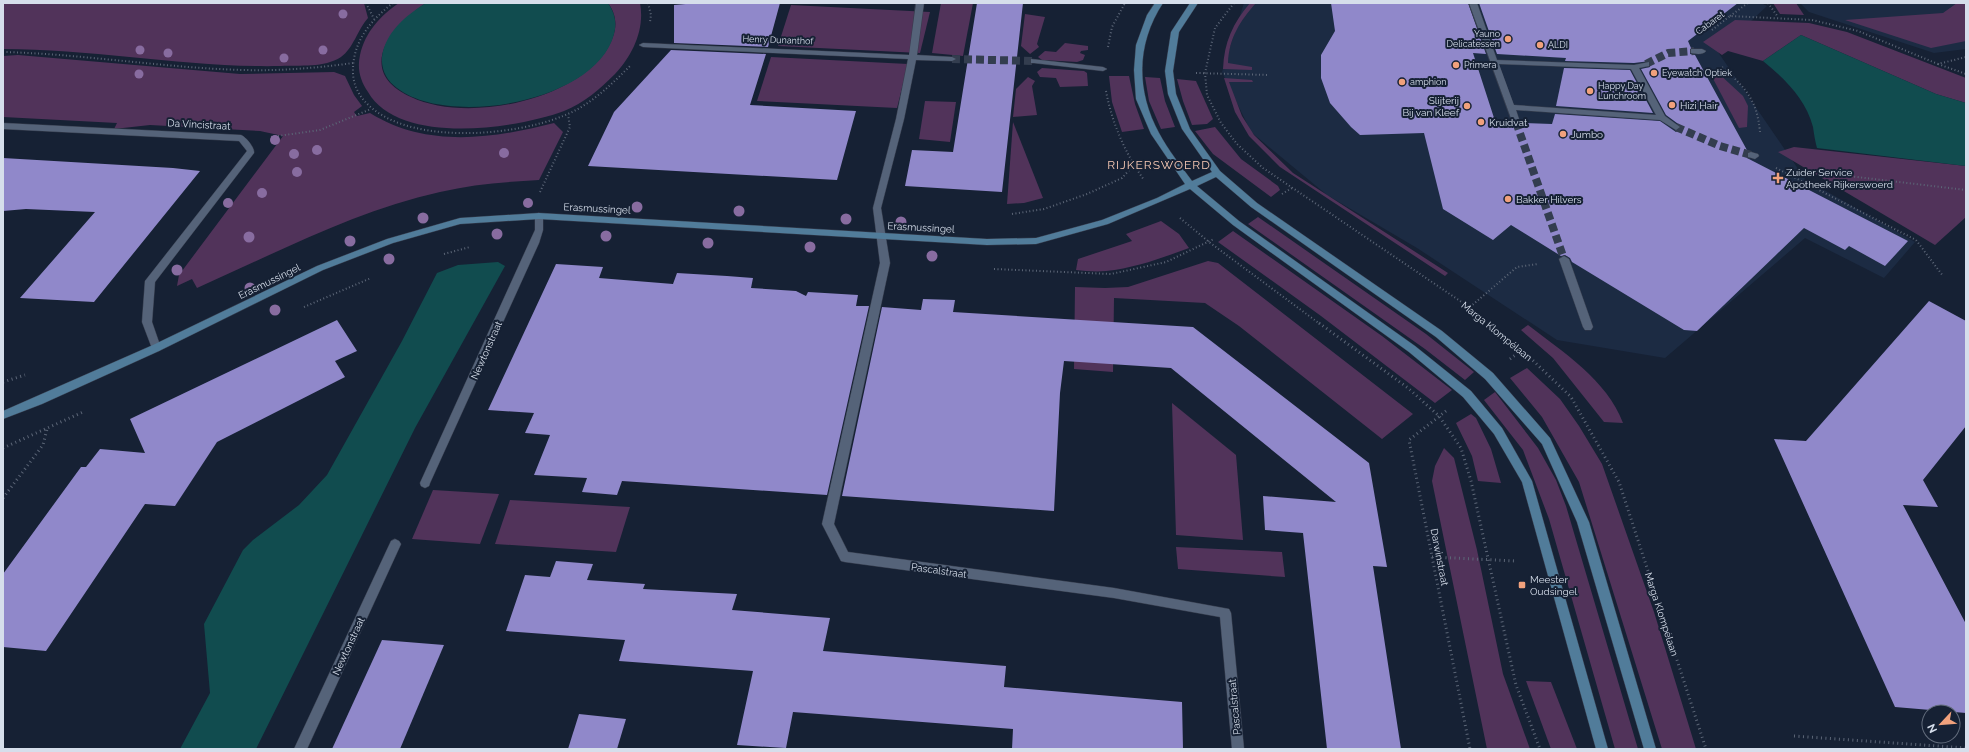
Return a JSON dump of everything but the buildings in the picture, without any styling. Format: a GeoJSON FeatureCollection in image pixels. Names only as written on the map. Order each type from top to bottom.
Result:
{"type":"FeatureCollection","features":[{"type":"Feature","properties":{"kind":"street"},"geometry":{"type":"LineString","coordinates":[[881,236],[877,208],[900,120],[913,56],[920,3]]}},
{"type":"Feature","properties":{"kind":"street"},"geometry":{"type":"LineString","coordinates":[[1158,3],[1151,15],[1140,44],[1138,70],[1140,99],[1155,134],[1191,186],[1236,223],[1412,349],[1467,394],[1498,430],[1527,481],[1602,749]]}},
{"type":"Feature","properties":{"kind":"street"},"geometry":{"type":"LineString","coordinates":[[1194,3],[1175,32],[1169,72],[1172,94],[1186,129],[1217,173],[1259,209],[1439,334],[1489,376],[1546,441],[1583,522],[1650,749]]}},
{"type":"Feature","properties":{"kind":"street"},"geometry":{"type":"LineString","coordinates":[[1472,3],[1516,122]]}},
{"type":"Feature","properties":{"kind":"street","name":"Henry Dunanthof"},"geometry":{"type":"LineString","coordinates":[[643,45],[913,56],[952,59]]}},
{"type":"Feature","properties":{"kind":"street"},"geometry":{"type":"LineString","coordinates":[[1034,61],[1103,68]]}},
{"type":"Feature","properties":{"kind":"street"},"geometry":{"type":"LineString","coordinates":[[1494,62],[1634,67],[1646,64]]}},
{"type":"Feature","properties":{"kind":"street"},"geometry":{"type":"LineString","coordinates":[[1634,67],[1662,118],[1676,127]]}},
{"type":"Feature","properties":{"kind":"street"},"geometry":{"type":"LineString","coordinates":[[1511,107],[1662,118]]}},
{"type":"Feature","properties":{"kind":"street","name":"Da Vincistraat"},"geometry":{"type":"LineString","coordinates":[[3,126],[241,138],[246,145]]}},
{"type":"Feature","properties":{"kind":"street"},"geometry":{"type":"LineString","coordinates":[[156,348],[147,322],[150,281],[251,151],[246,145]]}},
{"type":"Feature","properties":{"kind":"street","name":"Erasmussingel"},"geometry":{"type":"LineString","coordinates":[[3,415],[38,401],[156,348],[320,268],[390,241],[460,221],[539,216],[987,242],[1036,241],[1105,222],[1160,200],[1217,173]]}},
{"type":"Feature","properties":{"kind":"street","name":"Newtonstraat"},"geometry":{"type":"LineString","coordinates":[[425,483],[534,243],[538,230],[539,216]]}},
{"type":"Feature","properties":{"kind":"street","name":"Pascalstraat"},"geometry":{"type":"LineString","coordinates":[[881,236],[885,263],[828,524],[845,557],[1114,593],[1225,613],[1238,749]]}},
{"type":"Feature","properties":{"kind":"street"},"geometry":{"type":"LineString","coordinates":[[1565,259],[1588,327]]}},
{"type":"Feature","properties":{"kind":"street","name":"Newtonstraat"},"geometry":{"type":"LineString","coordinates":[[300,749],[395,544]]}},
{"type":"Feature","properties":{"kind":"path"},"geometry":{"type":"LineString","coordinates":[[366,3],[371,16],[374,19]]}},
{"type":"Feature","properties":{"kind":"path"},"geometry":{"type":"LineString","coordinates":[[393,3],[374,19],[363,33],[356,48],[352,75],[355,87],[361,98],[371,108],[387,119],[407,127],[432,132],[458,134],[514,129],[568,115],[584,106],[617,80],[633,62],[643,45]]}},
{"type":"Feature","properties":{"kind":"path"},"geometry":{"type":"LineString","coordinates":[[1124,3],[1112,27],[1103,68],[1107,98],[1121,139],[1133,166],[1160,200],[1209,242],[1408,388],[1439,416],[1461,448],[1470,481],[1516,685],[1540,749]]}},
{"type":"Feature","properties":{"kind":"path","name":"Marga Klompélaan"},"geometry":{"type":"LineString","coordinates":[[1234,3],[1215,28],[1205,73],[1207,95],[1221,123],[1237,144],[1262,168],[1470,308],[1522,350],[1571,397],[1619,482],[1706,749]]}},
{"type":"Feature","properties":{"kind":"path"},"geometry":{"type":"LineString","coordinates":[[1730,16],[1748,3]]}},
{"type":"Feature","properties":{"kind":"path"},"geometry":{"type":"LineString","coordinates":[[1768,3],[1778,18]]}},
{"type":"Feature","properties":{"kind":"path","name":"Cabaret"},"geometry":{"type":"LineString","coordinates":[[1753,156],[1760,135],[1759,116],[1755,100],[1741,83],[1698,51],[1696,42],[1730,16],[1812,20],[1858,31],[1966,74]]}},
{"type":"Feature","properties":{"kind":"path"},"geometry":{"type":"LineString","coordinates":[[3,52],[53,54],[243,70],[314,68],[353,63]]}},
{"type":"Feature","properties":{"kind":"path"},"geometry":{"type":"LineString","coordinates":[[1938,64],[1966,57]]}},
{"type":"Feature","properties":{"kind":"path"},"geometry":{"type":"LineString","coordinates":[[1205,73],[1269,75]]}},
{"type":"Feature","properties":{"kind":"path"},"geometry":{"type":"LineString","coordinates":[[246,145],[278,134],[304,133],[320,130],[371,108]]}},
{"type":"Feature","properties":{"kind":"path"},"geometry":{"type":"LineString","coordinates":[[539,216],[540,193],[570,127],[568,115]]}},
{"type":"Feature","properties":{"kind":"path"},"geometry":{"type":"LineString","coordinates":[[1943,276],[1916,240],[1791,177],[1815,172],[1966,190]]}},
{"type":"Feature","properties":{"kind":"path"},"geometry":{"type":"LineString","coordinates":[[986,269],[1110,274],[1166,262],[1209,242]]}},
{"type":"Feature","properties":{"kind":"path"},"geometry":{"type":"LineString","coordinates":[[441,254],[476,246]]}},
{"type":"Feature","properties":{"kind":"path"},"geometry":{"type":"LineString","coordinates":[[1470,308],[1517,267],[1565,259]]}},
{"type":"Feature","properties":{"kind":"path"},"geometry":{"type":"LineString","coordinates":[[301,308],[371,277]]}},
{"type":"Feature","properties":{"kind":"path","name":"Darwinstraat"},"geometry":{"type":"LineString","coordinates":[[1467,394],[1409,440],[1470,749]]}},
{"type":"Feature","properties":{"kind":"path"},"geometry":{"type":"LineString","coordinates":[[3,498],[43,446],[47,429],[38,401]]}},
{"type":"Feature","properties":{"kind":"path"},"geometry":{"type":"LineString","coordinates":[[3,448],[89,409]]}},
{"type":"Feature","properties":{"kind":"path"},"geometry":{"type":"LineString","coordinates":[[1432,557],[1516,561]]}},
{"type":"Feature","properties":{"kind":"path"},"geometry":{"type":"LineString","coordinates":[[1794,736],[1966,748]]}},
{"type":"Feature","properties":{"kind":"shaded area"},"geometry":{"type":"Polygon","coordinates":[[[3,3],[364,3],[368,18],[349,49],[341,57],[334,61],[312,65],[246,66],[177,62],[73,52],[3,49],[3,3]]]}},
{"type":"Feature","properties":{"kind":"shaded area"},"geometry":{"type":"Polygon","coordinates":[[[399,3],[426,3],[401,24],[391,36],[384,49],[381,62],[384,75],[394,86],[411,97],[433,105],[459,108],[487,107],[516,103],[543,95],[568,83],[590,69],[606,51],[614,33],[614,15],[608,3],[640,3],[641,22],[632,50],[621,67],[598,90],[571,108],[543,118],[489,127],[460,128],[431,126],[405,120],[383,109],[368,92],[360,74],[359,60],[362,47],[366,39],[380,19],[399,3]]]}},
{"type":"Feature","properties":{"kind":"shaded area"},"geometry":{"type":"Polygon","coordinates":[[[426,3],[608,3],[615,18],[615,30],[602,57],[580,77],[551,92],[518,102],[484,106],[450,106],[420,100],[397,88],[390,82],[384,71],[382,57],[387,40],[404,19],[426,3]]]}},
{"type":"Feature","properties":{"kind":"shaded area"},"geometry":{"type":"Polygon","coordinates":[[[941,3],[973,3],[963,56],[932,53],[941,3]]]}},
{"type":"Feature","properties":{"kind":"shaded area"},"geometry":{"type":"Polygon","coordinates":[[[1244,3],[1761,3],[1767,6],[1718,52],[1805,179],[1915,242],[1884,278],[1805,238],[1665,358],[1557,340],[1417,248],[1327,195],[1251,132],[1222,72],[1244,3]]]}},
{"type":"Feature","properties":{"kind":"shaded area"},"geometry":{"type":"Polygon","coordinates":[[[1250,3],[1256,3],[1236,30],[1228,63],[1252,67],[1252,70],[1223,69],[1225,50],[1230,33],[1250,3]]]}},
{"type":"Feature","properties":{"kind":"shaded area"},"geometry":{"type":"Polygon","coordinates":[[[1773,3],[1796,3],[1804,15],[1780,14],[1773,3]]]}},
{"type":"Feature","properties":{"kind":"shaded area"},"geometry":{"type":"Polygon","coordinates":[[[1800,3],[1966,3],[1966,49],[1934,53],[1809,12],[1800,3]]]}},
{"type":"Feature","properties":{"kind":"shaded area"},"geometry":{"type":"Polygon","coordinates":[[[1957,3],[1966,3],[1966,41],[1931,48],[1845,20],[1943,13],[1957,3]]]}},
{"type":"Feature","properties":{"kind":"shaded area"},"geometry":{"type":"Polygon","coordinates":[[[791,5],[930,12],[920,53],[778,46],[791,5]]]}},
{"type":"Feature","properties":{"kind":"shaded area"},"geometry":{"type":"Polygon","coordinates":[[[1025,14],[1045,17],[1037,44],[1039,47],[1030,54],[1021,46],[1025,14]]]}},
{"type":"Feature","properties":{"kind":"shaded area"},"geometry":{"type":"Polygon","coordinates":[[[1735,20],[1809,23],[1847,32],[1966,78],[1966,103],[1936,94],[1801,35],[1763,61],[1728,51],[1722,55],[1703,42],[1735,20]]]}},
{"type":"Feature","properties":{"kind":"shaded area"},"geometry":{"type":"Polygon","coordinates":[[[1801,35],[1936,94],[1966,103],[1966,166],[1817,148],[1810,117],[1800,98],[1779,75],[1763,61],[1801,35]]]}},
{"type":"Feature","properties":{"kind":"shaded area"},"geometry":{"type":"Polygon","coordinates":[[[1065,43],[1088,46],[1088,50],[1081,51],[1080,53],[1085,55],[1083,60],[1077,62],[1042,60],[1038,57],[1045,51],[1056,52],[1065,43]]]}},
{"type":"Feature","properties":{"kind":"shaded area"},"geometry":{"type":"Polygon","coordinates":[[[18,55],[240,74],[334,72],[345,76],[354,95],[362,106],[354,112],[357,116],[370,113],[391,124],[414,132],[436,136],[483,136],[531,129],[554,123],[563,132],[539,180],[477,185],[408,200],[347,221],[197,288],[192,279],[177,286],[179,275],[283,136],[260,131],[150,125],[114,129],[117,123],[3,117],[3,56],[18,55]]]}},
{"type":"Feature","properties":{"kind":"shaded area"},"geometry":{"type":"Polygon","coordinates":[[[771,57],[908,64],[897,108],[757,101],[771,57]]]}},
{"type":"Feature","properties":{"kind":"shaded area"},"geometry":{"type":"Polygon","coordinates":[[[1042,68],[1084,71],[1087,73],[1088,86],[1060,87],[1056,78],[1040,77],[1037,72],[1042,68]]]}},
{"type":"Feature","properties":{"kind":"shaded area"},"geometry":{"type":"Polygon","coordinates":[[[1709,71],[1717,72],[1743,96],[1748,106],[1747,127],[1739,128],[1709,71]]]}},
{"type":"Feature","properties":{"kind":"shaded area"},"geometry":{"type":"Polygon","coordinates":[[[1109,76],[1129,76],[1135,104],[1144,129],[1122,132],[1112,102],[1109,76]]]}},
{"type":"Feature","properties":{"kind":"shaded area"},"geometry":{"type":"Polygon","coordinates":[[[1028,77],[1035,81],[1032,86],[1037,115],[1013,117],[1016,89],[1028,77]]]}},
{"type":"Feature","properties":{"kind":"shaded area"},"geometry":{"type":"Polygon","coordinates":[[[1145,77],[1160,78],[1165,101],[1175,127],[1161,129],[1149,101],[1145,77]]]}},
{"type":"Feature","properties":{"kind":"shaded area"},"geometry":{"type":"Polygon","coordinates":[[[1224,78],[1252,80],[1253,82],[1229,82],[1242,116],[1254,135],[1293,173],[1448,273],[1445,276],[1280,167],[1249,136],[1235,112],[1224,78]]]}},
{"type":"Feature","properties":{"kind":"shaded area"},"geometry":{"type":"Polygon","coordinates":[[[1177,79],[1196,81],[1213,119],[1207,124],[1192,125],[1177,79]]]}},
{"type":"Feature","properties":{"kind":"shaded area"},"geometry":{"type":"Polygon","coordinates":[[[925,101],[956,102],[950,142],[919,139],[925,101]]]}},
{"type":"Feature","properties":{"kind":"shaded area"},"geometry":{"type":"Polygon","coordinates":[[[1013,122],[1043,198],[1024,203],[1007,204],[1013,122]]]}},
{"type":"Feature","properties":{"kind":"shaded area"},"geometry":{"type":"Polygon","coordinates":[[[1215,127],[1241,159],[1278,186],[1280,190],[1271,197],[1213,154],[1195,131],[1215,127]]]}},
{"type":"Feature","properties":{"kind":"shaded area"},"geometry":{"type":"Polygon","coordinates":[[[1794,147],[1966,166],[1966,217],[1935,245],[1778,152],[1794,147]]]}},
{"type":"Feature","properties":{"kind":"shaded area"},"geometry":{"type":"Polygon","coordinates":[[[1258,217],[1426,334],[1474,372],[1465,380],[1425,349],[1248,224],[1258,217]]]}},
{"type":"Feature","properties":{"kind":"shaded area"},"geometry":{"type":"Polygon","coordinates":[[[1161,221],[1179,234],[1189,248],[1159,259],[1117,270],[1076,270],[1078,259],[1132,241],[1126,234],[1161,221]]]}},
{"type":"Feature","properties":{"kind":"shaded area"},"geometry":{"type":"Polygon","coordinates":[[[1233,231],[1382,336],[1452,390],[1435,403],[1321,316],[1218,242],[1233,231]]]}},
{"type":"Feature","properties":{"kind":"shaded area"},"geometry":{"type":"Polygon","coordinates":[[[1208,261],[1218,263],[1413,414],[1382,439],[1239,326],[1205,303],[1114,298],[1113,372],[1074,369],[1075,287],[1128,287],[1208,261]]]}},
{"type":"Feature","properties":{"kind":"shaded area"},"geometry":{"type":"Polygon","coordinates":[[[498,262],[505,266],[415,428],[256,749],[180,749],[210,693],[204,624],[243,550],[253,540],[299,505],[327,475],[402,341],[437,273],[458,265],[498,262]]]}},
{"type":"Feature","properties":{"kind":"shaded area"},"geometry":{"type":"Polygon","coordinates":[[[1528,325],[1583,368],[1595,380],[1616,408],[1623,423],[1604,422],[1553,358],[1521,330],[1528,325]]]}},
{"type":"Feature","properties":{"kind":"shaded area"},"geometry":{"type":"Polygon","coordinates":[[[1527,368],[1560,399],[1579,426],[1602,464],[1654,612],[1696,749],[1662,749],[1579,482],[1542,417],[1510,378],[1527,368]]]}},
{"type":"Feature","properties":{"kind":"shaded area"},"geometry":{"type":"Polygon","coordinates":[[[1495,392],[1538,448],[1556,480],[1566,506],[1638,749],[1615,749],[1549,519],[1523,450],[1484,400],[1495,392]]]}},
{"type":"Feature","properties":{"kind":"shaded area"},"geometry":{"type":"Polygon","coordinates":[[[1172,403],[1236,455],[1243,540],[1176,535],[1172,403]]]}},
{"type":"Feature","properties":{"kind":"shaded area"},"geometry":{"type":"Polygon","coordinates":[[[1471,414],[1476,418],[1491,449],[1501,483],[1478,481],[1472,456],[1456,423],[1471,414]]]}},
{"type":"Feature","properties":{"kind":"shaded area"},"geometry":{"type":"Polygon","coordinates":[[[1444,448],[1454,458],[1477,550],[1503,674],[1530,749],[1487,749],[1432,481],[1435,466],[1444,448]]]}},
{"type":"Feature","properties":{"kind":"shaded area"},"geometry":{"type":"Polygon","coordinates":[[[433,490],[499,494],[480,544],[412,539],[433,490]]]}},
{"type":"Feature","properties":{"kind":"shaded area"},"geometry":{"type":"Polygon","coordinates":[[[510,500],[630,507],[616,552],[495,544],[510,500]]]}},
{"type":"Feature","properties":{"kind":"shaded area"},"geometry":{"type":"Polygon","coordinates":[[[1176,547],[1282,552],[1285,577],[1178,569],[1176,547]]]}},
{"type":"Feature","properties":{"kind":"shaded area"},"geometry":{"type":"Polygon","coordinates":[[[1526,681],[1551,682],[1577,749],[1551,749],[1526,681]]]}},
{"type":"Feature","properties":{"kind":"tunnel"},"geometry":{"type":"LineString","coordinates":[[1646,64],[1668,53],[1694,51]]}},
{"type":"Feature","properties":{"kind":"tunnel"},"geometry":{"type":"LineString","coordinates":[[952,59],[1034,61]]}},
{"type":"Feature","properties":{"kind":"tunnel"},"geometry":{"type":"LineString","coordinates":[[1516,122],[1564,259]]}},
{"type":"Feature","properties":{"kind":"tunnel"},"geometry":{"type":"LineString","coordinates":[[1676,127],[1720,146],[1751,155]]}},
{"type":"Feature","properties":{"kind":"place","name":"Yauno Delicatessen"},"geometry":{"type":"Point","coordinates":[1508,39]}},
{"type":"Feature","properties":{"kind":"place","name":"ALDI"},"geometry":{"type":"Point","coordinates":[1540,45]}},
{"type":"Feature","properties":{"kind":"place","name":"Primera"},"geometry":{"type":"Point","coordinates":[1456,65]}},
{"type":"Feature","properties":{"kind":"place","name":"Eyewatch Optiek"},"geometry":{"type":"Point","coordinates":[1654,73]}},
{"type":"Feature","properties":{"kind":"place","name":"amphion"},"geometry":{"type":"Point","coordinates":[1402,82]}},
{"type":"Feature","properties":{"kind":"place","name":"Happy Day Lunchroom"},"geometry":{"type":"Point","coordinates":[1590,91]}},
{"type":"Feature","properties":{"kind":"place","name":"Hizi Hair"},"geometry":{"type":"Point","coordinates":[1672,105]}},
{"type":"Feature","properties":{"kind":"place","name":"Slijterij Bij van Kleef"},"geometry":{"type":"Point","coordinates":[1467,106]}},
{"type":"Feature","properties":{"kind":"place","name":"Kruidvat"},"geometry":{"type":"Point","coordinates":[1481,122]}},
{"type":"Feature","properties":{"kind":"place","name":"Jumbo"},"geometry":{"type":"Point","coordinates":[1563,134]}},
{"type":"Feature","properties":{"kind":"place","name":"Zuider Service Apotheek Rijkerswoerd"},"geometry":{"type":"Point","coordinates":[1778,178]}},
{"type":"Feature","properties":{"kind":"place","name":"Bakker Hilvers"},"geometry":{"type":"Point","coordinates":[1508,199]}},
{"type":"Feature","properties":{"kind":"place","name":"Meester Oudsingel"},"geometry":{"type":"Point","coordinates":[1522,585]}},
{"type":"Feature","properties":{"kind":"district","name":"RIJKERSWOERD"},"geometry":{"type":"Point","coordinates":[1159,165]}}]}
